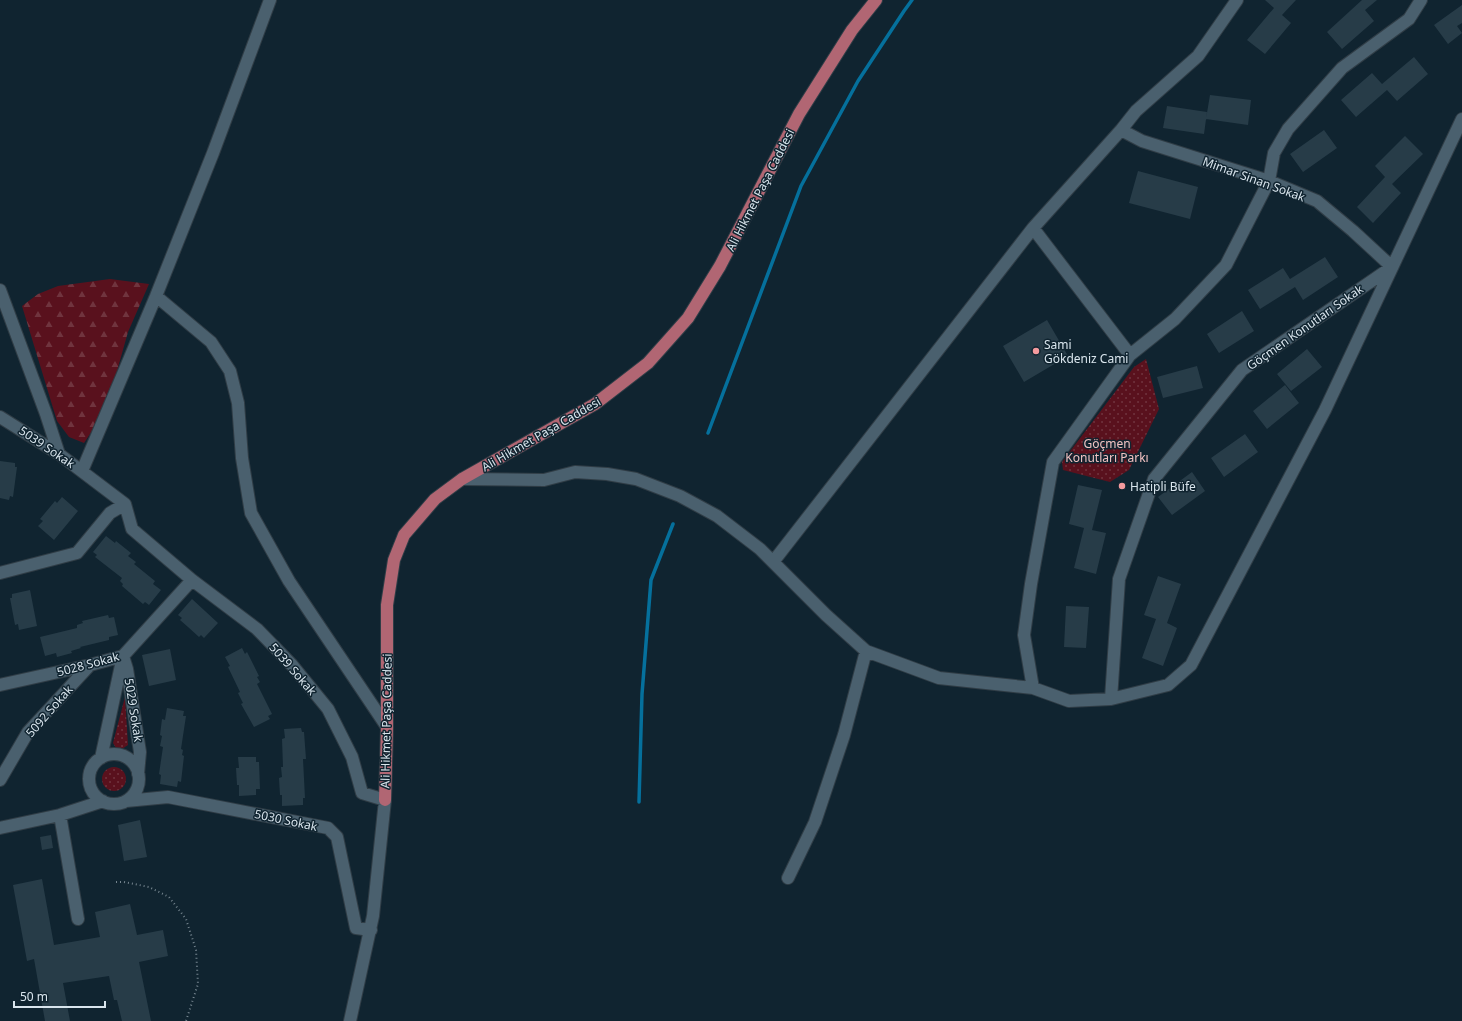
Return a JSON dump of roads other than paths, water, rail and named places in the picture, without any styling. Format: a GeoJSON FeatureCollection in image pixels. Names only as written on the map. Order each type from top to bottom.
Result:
{"type":"FeatureCollection","features":[{"type":"Feature","properties":{"kind":"main road","name":"Ali Hikmet Paşa Caddesi"},"geometry":{"type":"LineString","coordinates":[[385,800],[387,727],[387,606],[394,560],[404,535],[435,499],[462,480],[595,404],[648,363],[688,318],[720,266],[799,114],[852,30],[876,0]]}},
{"type":"Feature","properties":{"kind":"street"},"geometry":{"type":"LineString","coordinates":[[82,471],[156,296],[213,153],[270,0]]}},
{"type":"Feature","properties":{"kind":"street"},"geometry":{"type":"LineString","coordinates":[[773,562],[1033,228],[1136,112],[1198,56],[1237,0]]}},
{"type":"Feature","properties":{"kind":"street"},"geometry":{"type":"LineString","coordinates":[[1033,688],[1024,635],[1031,584],[1053,462],[1130,354],[1175,319],[1226,265],[1269,181],[1274,153],[1288,129],[1342,68],[1409,19],[1421,0]]}},
{"type":"Feature","properties":{"kind":"street"},"geometry":{"type":"LineString","coordinates":[[462,480],[544,480],[575,472],[607,474],[636,479],[680,496],[717,516],[760,549],[826,615],[866,651],[939,678],[1033,688],[1069,701],[1111,699],[1168,685],[1192,665],[1325,410],[1462,119]]}},
{"type":"Feature","properties":{"kind":"street","name":"Mimar Sinan Sokak"},"geometry":{"type":"LineString","coordinates":[[1121,130],[1142,141],[1269,181],[1317,202],[1392,267]]}},
{"type":"Feature","properties":{"kind":"street"},"geometry":{"type":"LineString","coordinates":[[1033,228],[1130,354]]}},
{"type":"Feature","properties":{"kind":"street","name":"Göçmen Konutları Sokak"},"geometry":{"type":"LineString","coordinates":[[1111,699],[1119,579],[1154,479],[1242,370],[1392,267]]}},
{"type":"Feature","properties":{"kind":"street"},"geometry":{"type":"LineString","coordinates":[[0,290],[41,399],[59,454]]}},
{"type":"Feature","properties":{"kind":"street"},"geometry":{"type":"LineString","coordinates":[[156,296],[211,342],[230,371],[238,403],[242,458],[251,513],[289,581],[387,727]]}},
{"type":"Feature","properties":{"kind":"street","name":"5039 Sokak"},"geometry":{"type":"LineString","coordinates":[[0,417],[59,454],[125,504],[132,528],[192,580],[257,629],[292,665],[328,709],[352,757],[362,793],[385,800]]}},
{"type":"Feature","properties":{"kind":"street"},"geometry":{"type":"LineString","coordinates":[[0,573],[77,553],[110,513],[125,504]]}},
{"type":"Feature","properties":{"kind":"street","name":"5028 Sokak"},"geometry":{"type":"LineString","coordinates":[[0,685],[90,665],[122,656],[192,580]]}},
{"type":"Feature","properties":{"kind":"street"},"geometry":{"type":"LineString","coordinates":[[788,878],[815,822],[844,735],[866,651]]}},
{"type":"Feature","properties":{"kind":"street","name":"5029 Sokak"},"geometry":{"type":"LineString","coordinates":[[100,758],[122,656]]}},
{"type":"Feature","properties":{"kind":"street","name":"5029 Sokak"},"geometry":{"type":"LineString","coordinates":[[122,656],[127,669],[140,752],[138,774]]}},
{"type":"Feature","properties":{"kind":"street","name":"5092 Sokak"},"geometry":{"type":"LineString","coordinates":[[0,780],[28,732],[90,665]]}},
{"type":"Feature","properties":{"kind":"street"},"geometry":{"type":"LineString","coordinates":[[110,754],[125,756],[136,766],[138,774],[139,782],[136,789],[132,796],[126,801],[111,803],[103,801],[92,790],[90,774],[92,767],[100,758],[110,754]]}},
{"type":"Feature","properties":{"kind":"street","name":"5030 Sokak"},"geometry":{"type":"LineString","coordinates":[[126,801],[168,797],[328,828],[337,837],[356,928],[371,930]]}},
{"type":"Feature","properties":{"kind":"street"},"geometry":{"type":"LineString","coordinates":[[350,1021],[371,930],[385,800]]}},
{"type":"Feature","properties":{"kind":"street"},"geometry":{"type":"LineString","coordinates":[[0,828],[60,815],[103,801]]}},
{"type":"Feature","properties":{"kind":"street"},"geometry":{"type":"LineString","coordinates":[[60,815],[78,919]]}},
{"type":"Feature","properties":{"kind":"waterway"},"geometry":{"type":"LineString","coordinates":[[708,433],[801,186],[858,81],[912,0]]}},
{"type":"Feature","properties":{"kind":"waterway"},"geometry":{"type":"LineString","coordinates":[[639,802],[642,694],[651,580],[673,524]]}},
{"type":"Feature","properties":{"kind":"place","name":"Sami Gökdeniz Cami"},"geometry":{"type":"Point","coordinates":[1036,351]}},
{"type":"Feature","properties":{"kind":"place","name":"Hatipli Büfe"},"geometry":{"type":"Point","coordinates":[1122,486]}},
{"type":"Feature","properties":{"kind":"park label","name":"Göçmen Konutları Parkı"},"geometry":{"type":"Point","coordinates":[1107,450]}}]}
